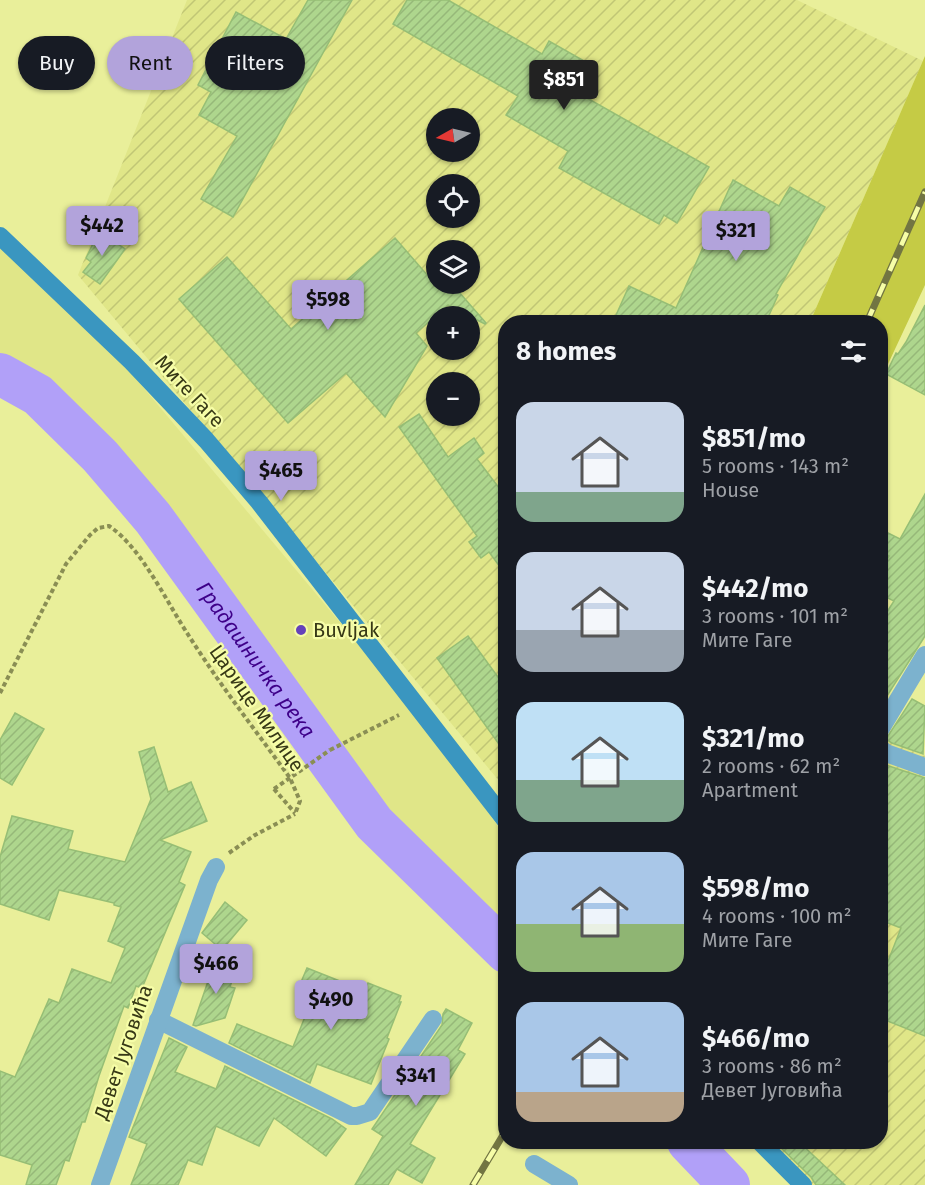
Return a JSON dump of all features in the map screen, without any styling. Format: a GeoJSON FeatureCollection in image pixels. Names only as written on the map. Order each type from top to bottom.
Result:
{"type":"FeatureCollection","features":[{"type":"Feature","properties":{"kind":"main road","name":"Мите Гаге"},"geometry":{"type":"LineString","coordinates":[[0,236],[132,362],[206,440],[259,502],[498,811]]}},
{"type":"Feature","properties":{"kind":"main road"},"geometry":{"type":"LineString","coordinates":[[767,1149],[802,1185]]}},
{"type":"Feature","properties":{"kind":"street"},"geometry":{"type":"LineString","coordinates":[[888,717],[925,655]]}},
{"type":"Feature","properties":{"kind":"street"},"geometry":{"type":"LineString","coordinates":[[888,754],[925,767]]}},
{"type":"Feature","properties":{"kind":"street","name":"Девет Југовића"},"geometry":{"type":"LineString","coordinates":[[100,1185],[209,880],[216,867]]}},
{"type":"Feature","properties":{"kind":"street"},"geometry":{"type":"LineString","coordinates":[[158,1020],[351,1116],[357,1116],[370,1112],[433,1019]]}},
{"type":"Feature","properties":{"kind":"street"},"geometry":{"type":"LineString","coordinates":[[534,1164],[569,1185]]}},
{"type":"Feature","properties":{"kind":"path","name":"Царице Милице"},"geometry":{"type":"LineString","coordinates":[[0,693],[66,564],[90,535],[98,528],[109,526],[121,534],[137,554],[190,638],[290,778],[300,801],[295,814]]}},
{"type":"Feature","properties":{"kind":"path"},"geometry":{"type":"LineString","coordinates":[[216,867],[233,849],[295,814],[274,789],[330,750],[416,707]]}},
{"type":"Feature","properties":{"kind":"shaded area"},"geometry":{"type":"Polygon","coordinates":[[[187,0],[797,0],[923,61],[813,315],[498,315],[498,780],[78,275],[151,90],[193,90],[193,36],[173,36],[187,0]]]}},
{"type":"Feature","properties":{"kind":"shaded area"},"geometry":{"type":"Polygon","coordinates":[[[925,56],[925,285],[888,364],[888,315],[813,315],[925,56]]]}},
{"type":"Feature","properties":{"kind":"shaded area","name":"Buvljak"},"geometry":{"type":"Polygon","coordinates":[[[0,240],[86,319],[415,712],[498,826],[498,920],[407,836],[346,763],[200,549],[95,424],[0,356],[0,240]]]}},
{"type":"Feature","properties":{"kind":"shaded area"},"geometry":{"type":"Polygon","coordinates":[[[888,741],[925,756],[925,1185],[812,1185],[772,1149],[888,1149],[888,741]]]}},
{"type":"Feature","properties":{"kind":"building"},"geometry":{"type":"Polygon","coordinates":[[[308,0],[352,0],[305,86],[305,36],[288,36],[308,0]]]}},
{"type":"Feature","properties":{"kind":"building"},"geometry":{"type":"Polygon","coordinates":[[[407,0],[448,0],[542,54],[549,41],[593,66],[578,93],[709,167],[677,223],[664,215],[659,224],[559,168],[568,151],[506,115],[518,96],[393,24],[407,0]]]}},
{"type":"Feature","properties":{"kind":"building"},"geometry":{"type":"Polygon","coordinates":[[[236,12],[280,36],[224,36],[236,12]]]}},
{"type":"Feature","properties":{"kind":"building"},"geometry":{"type":"Polygon","coordinates":[[[205,72],[205,89],[198,85],[205,72]]]}},
{"type":"Feature","properties":{"kind":"building"},"geometry":{"type":"Polygon","coordinates":[[[207,90],[303,90],[233,217],[201,199],[237,136],[199,115],[211,92],[207,90]]]}},
{"type":"Feature","properties":{"kind":"building"},"geometry":{"type":"Polygon","coordinates":[[[733,180],[779,206],[790,187],[825,207],[776,294],[778,295],[769,315],[616,315],[629,286],[676,308],[733,180]]]}},
{"type":"Feature","properties":{"kind":"building"},"geometry":{"type":"Polygon","coordinates":[[[99,231],[125,249],[100,284],[83,272],[91,262],[86,258],[99,231]]]}},
{"type":"Feature","properties":{"kind":"building"},"geometry":{"type":"Polygon","coordinates":[[[395,238],[426,274],[426,294],[461,294],[471,306],[426,306],[426,324],[416,333],[426,348],[385,417],[346,373],[288,423],[179,299],[227,257],[291,329],[395,238]]]}},
{"type":"Feature","properties":{"kind":"building"},"geometry":{"type":"Polygon","coordinates":[[[925,305],[925,395],[888,375],[896,353],[898,354],[925,305]]]}},
{"type":"Feature","properties":{"kind":"building"},"geometry":{"type":"Polygon","coordinates":[[[419,414],[448,457],[474,438],[484,453],[477,459],[498,487],[498,564],[489,552],[481,558],[469,542],[477,536],[399,427],[419,414]]]}},
{"type":"Feature","properties":{"kind":"building"},"geometry":{"type":"Polygon","coordinates":[[[925,494],[925,636],[888,694],[888,610],[894,601],[888,598],[888,533],[900,539],[925,494]]]}},
{"type":"Feature","properties":{"kind":"building"},"geometry":{"type":"Polygon","coordinates":[[[468,636],[498,677],[498,743],[437,658],[468,636]]]}},
{"type":"Feature","properties":{"kind":"building"},"geometry":{"type":"Polygon","coordinates":[[[912,699],[925,706],[923,754],[892,743],[888,740],[888,736],[912,699]]]}},
{"type":"Feature","properties":{"kind":"building"},"geometry":{"type":"Polygon","coordinates":[[[15,713],[44,729],[12,785],[0,778],[0,740],[15,713]]]}},
{"type":"Feature","properties":{"kind":"building"},"geometry":{"type":"Polygon","coordinates":[[[154,747],[168,792],[191,782],[207,821],[160,840],[191,852],[179,882],[185,885],[142,988],[136,986],[128,1008],[124,1006],[85,1122],[82,1122],[69,1161],[65,1160],[56,1185],[26,1185],[32,1165],[0,1155],[0,1071],[15,1077],[49,999],[59,1003],[72,969],[111,983],[125,948],[108,941],[121,907],[114,903],[59,890],[49,920],[0,904],[0,857],[12,816],[73,831],[68,849],[125,862],[151,799],[139,752],[154,747]]]}},
{"type":"Feature","properties":{"kind":"building"},"geometry":{"type":"Polygon","coordinates":[[[888,766],[925,778],[925,1036],[888,1021],[888,961],[901,928],[888,923],[888,766]]]}},
{"type":"Feature","properties":{"kind":"building"},"geometry":{"type":"Polygon","coordinates":[[[225,902],[247,920],[222,950],[202,933],[225,902]]]}},
{"type":"Feature","properties":{"kind":"building"},"geometry":{"type":"Polygon","coordinates":[[[215,961],[236,968],[230,987],[235,988],[225,1018],[196,1026],[193,1025],[215,961]]]}},
{"type":"Feature","properties":{"kind":"building"},"geometry":{"type":"Polygon","coordinates":[[[307,968],[365,991],[368,983],[401,996],[399,1002],[401,1002],[387,1038],[389,1039],[371,1084],[317,1064],[310,1083],[229,1043],[237,1024],[293,1047],[312,999],[296,994],[307,968]]]}},
{"type":"Feature","properties":{"kind":"building"},"geometry":{"type":"Polygon","coordinates":[[[446,1009],[472,1023],[458,1050],[465,1054],[410,1144],[435,1158],[422,1183],[397,1169],[388,1185],[355,1185],[383,1136],[372,1129],[442,1025],[446,1009]]]}},
{"type":"Feature","properties":{"kind":"building"},"geometry":{"type":"Polygon","coordinates":[[[169,1038],[187,1047],[175,1072],[216,1089],[225,1066],[332,1119],[346,1129],[326,1156],[274,1118],[259,1146],[216,1126],[202,1165],[188,1160],[178,1185],[131,1185],[147,1144],[129,1137],[169,1038]]]}},
{"type":"Feature","properties":{"kind":"building"},"geometry":{"type":"Polygon","coordinates":[[[782,1149],[806,1149],[845,1185],[816,1185],[811,1177],[782,1149]]]}},
{"type":"Feature","properties":{"kind":"waterway","name":"Градашничка река"},"geometry":{"type":"LineString","coordinates":[[0,374],[38,395],[100,456],[153,518],[374,823],[498,944]]}},
{"type":"Feature","properties":{"kind":"waterway","name":"Градашничка река"},"geometry":{"type":"LineString","coordinates":[[695,1149],[729,1185]]}},
{"type":"Feature","properties":{"kind":"railway"},"geometry":{"type":"LineString","coordinates":[[870,315],[925,192]]}},
{"type":"Feature","properties":{"kind":"railway"},"geometry":{"type":"LineString","coordinates":[[473,1185],[498,1143]]}},
{"type":"Feature","properties":{"kind":"place","name":"Buvljak"},"geometry":{"type":"Point","coordinates":[301,630]}}]}
